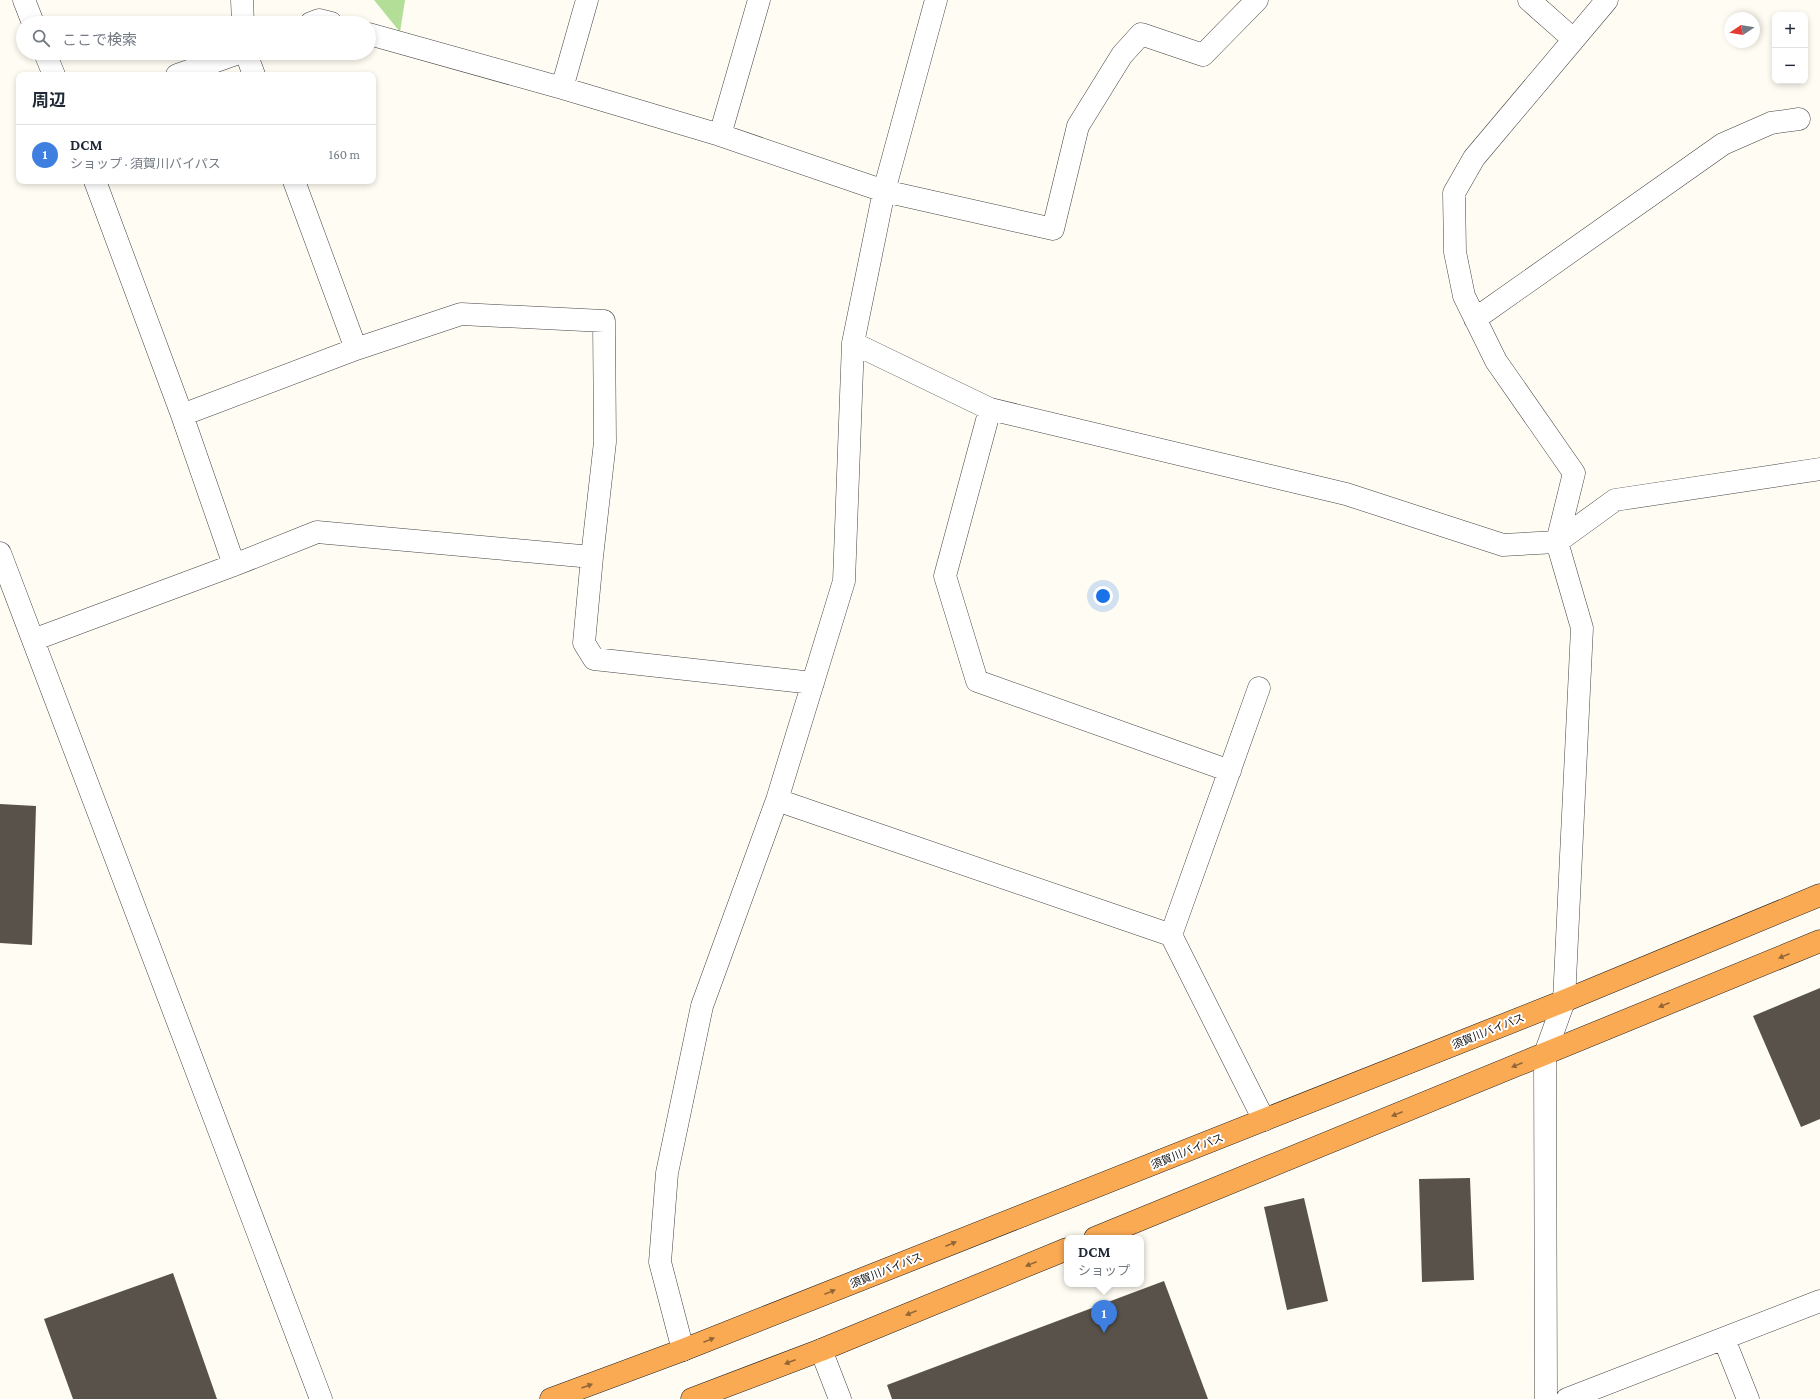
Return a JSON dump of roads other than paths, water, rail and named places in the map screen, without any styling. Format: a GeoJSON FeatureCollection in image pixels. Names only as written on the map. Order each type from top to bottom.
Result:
{"type":"FeatureCollection","features":[{"type":"Feature","properties":{"kind":"highway","name":"須賀川バイパス"},"geometry":{"type":"LineString","coordinates":[[551,1399],[683,1350],[1564,1001],[1820,895]]}},
{"type":"Feature","properties":{"kind":"highway"},"geometry":{"type":"LineString","coordinates":[[1102,1235],[1820,941]]}},
{"type":"Feature","properties":{"kind":"highway"},"geometry":{"type":"LineString","coordinates":[[692,1399],[821,1350],[1064,1251]]}},
{"type":"Feature","properties":{"kind":"street"},"geometry":{"type":"LineString","coordinates":[[24,0],[30,16]]}},
{"type":"Feature","properties":{"kind":"street"},"geometry":{"type":"LineString","coordinates":[[242,0],[243,16]]}},
{"type":"Feature","properties":{"kind":"street"},"geometry":{"type":"LineString","coordinates":[[562,88],[587,0]]}},
{"type":"Feature","properties":{"kind":"street"},"geometry":{"type":"LineString","coordinates":[[720,135],[759,0]]}},
{"type":"Feature","properties":{"kind":"street"},"geometry":{"type":"LineString","coordinates":[[683,1350],[660,1262],[667,1173],[702,1006],[777,800],[844,581],[853,343],[884,191],[936,0]]}},
{"type":"Feature","properties":{"kind":"street"},"geometry":{"type":"LineString","coordinates":[[376,36],[562,88],[720,135],[884,191],[1053,229],[1078,126],[1122,55],[1140,34],[1203,55],[1257,0]]}},
{"type":"Feature","properties":{"kind":"street"},"geometry":{"type":"LineString","coordinates":[[1529,0],[1573,39]]}},
{"type":"Feature","properties":{"kind":"street"},"geometry":{"type":"LineString","coordinates":[[1546,1399],[1545,1054],[1564,1001],[1582,628],[1557,542],[1574,473],[1496,361],[1464,296],[1455,252],[1454,193],[1474,158],[1607,0]]}},
{"type":"Feature","properties":{"kind":"street"},"geometry":{"type":"LineString","coordinates":[[48,60],[53,72]]}},
{"type":"Feature","properties":{"kind":"street"},"geometry":{"type":"LineString","coordinates":[[185,72],[219,60]]}},
{"type":"Feature","properties":{"kind":"street"},"geometry":{"type":"LineString","coordinates":[[249,60],[253,72]]}},
{"type":"Feature","properties":{"kind":"street"},"geometry":{"type":"LineString","coordinates":[[1475,319],[1722,144],[1771,124],[1799,119]]}},
{"type":"Feature","properties":{"kind":"street"},"geometry":{"type":"LineString","coordinates":[[96,184],[182,415],[234,565]]}},
{"type":"Feature","properties":{"kind":"street"},"geometry":{"type":"LineString","coordinates":[[295,184],[356,349]]}},
{"type":"Feature","properties":{"kind":"street"},"geometry":{"type":"LineString","coordinates":[[182,415],[356,349],[461,314],[604,321],[605,442],[584,643],[594,659],[813,682]]}},
{"type":"Feature","properties":{"kind":"street"},"geometry":{"type":"LineString","coordinates":[[853,343],[990,409],[1346,494],[1503,545],[1557,542],[1615,500],[1820,469]]}},
{"type":"Feature","properties":{"kind":"street"},"geometry":{"type":"LineString","coordinates":[[990,409],[945,576],[977,681],[1230,771]]}},
{"type":"Feature","properties":{"kind":"street"},"geometry":{"type":"LineString","coordinates":[[33,640],[234,565],[317,532],[592,557]]}},
{"type":"Feature","properties":{"kind":"street"},"geometry":{"type":"LineString","coordinates":[[0,553],[321,1399]]}},
{"type":"Feature","properties":{"kind":"street"},"geometry":{"type":"LineString","coordinates":[[1172,935],[1259,688]]}},
{"type":"Feature","properties":{"kind":"street"},"geometry":{"type":"LineString","coordinates":[[777,800],[1172,935],[1264,1120]]}},
{"type":"Feature","properties":{"kind":"street"},"geometry":{"type":"LineString","coordinates":[[1567,1399],[1724,1340],[1820,1301]]}},
{"type":"Feature","properties":{"kind":"street"},"geometry":{"type":"LineString","coordinates":[[1724,1340],[1748,1399]]}},
{"type":"Feature","properties":{"kind":"street"},"geometry":{"type":"LineString","coordinates":[[821,1350],[840,1399]]}},
{"type":"Feature","properties":{"kind":"place","name":"DCM"},"geometry":{"type":"Point","coordinates":[1104,1333]}}]}
